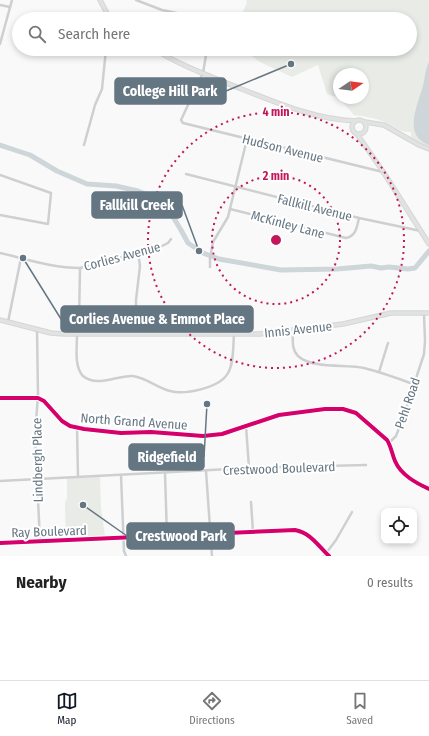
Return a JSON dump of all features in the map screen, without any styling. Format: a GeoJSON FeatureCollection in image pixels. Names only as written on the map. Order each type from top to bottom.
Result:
{"type":"FeatureCollection","features":[{"type":"Feature","properties":{"kind":"street"},"geometry":{"type":"LineString","coordinates":[[0,44],[12,0]]}},
{"type":"Feature","properties":{"kind":"street"},"geometry":{"type":"LineString","coordinates":[[100,0],[106,12]]}},
{"type":"Feature","properties":{"kind":"street"},"geometry":{"type":"LineString","coordinates":[[136,0],[162,10],[172,12]]}},
{"type":"Feature","properties":{"kind":"street"},"geometry":{"type":"LineString","coordinates":[[0,5],[10,7]]}},
{"type":"Feature","properties":{"kind":"street"},"geometry":{"type":"LineString","coordinates":[[84,145],[95,105],[102,89],[105,56]]}},
{"type":"Feature","properties":{"kind":"street"},"geometry":{"type":"LineString","coordinates":[[166,56],[203,74],[300,111],[333,120],[360,120],[384,126],[429,149]]}},
{"type":"Feature","properties":{"kind":"street"},"geometry":{"type":"LineString","coordinates":[[203,74],[206,56]]}},
{"type":"Feature","properties":{"kind":"street","name":"Hudson Avenue"},"geometry":{"type":"LineString","coordinates":[[203,74],[182,122],[384,173]]}},
{"type":"Feature","properties":{"kind":"street"},"geometry":{"type":"LineString","coordinates":[[343,120],[352,127],[354,132],[365,144],[429,244]]}},
{"type":"Feature","properties":{"kind":"street"},"geometry":{"type":"LineString","coordinates":[[352,127],[356,121]]}},
{"type":"Feature","properties":{"kind":"street"},"geometry":{"type":"LineString","coordinates":[[365,122],[367,128]]}},
{"type":"Feature","properties":{"kind":"street"},"geometry":{"type":"LineString","coordinates":[[365,144],[363,134],[367,128],[374,124]]}},
{"type":"Feature","properties":{"kind":"street"},"geometry":{"type":"LineString","coordinates":[[357,134],[363,134]]}},
{"type":"Feature","properties":{"kind":"street"},"geometry":{"type":"LineString","coordinates":[[210,267],[213,242],[225,222],[230,208],[247,139]]}},
{"type":"Feature","properties":{"kind":"street","name":"Fallkill Avenue"},"geometry":{"type":"LineString","coordinates":[[186,174],[359,218],[422,231]]}},
{"type":"Feature","properties":{"kind":"street"},"geometry":{"type":"LineString","coordinates":[[0,175],[14,178],[51,193],[48,224],[0,215]]}},
{"type":"Feature","properties":{"kind":"street","name":"McKinley Lane"},"geometry":{"type":"LineString","coordinates":[[230,208],[346,238],[350,238],[354,234],[359,218]]}},
{"type":"Feature","properties":{"kind":"street","name":"Corlies Avenue"},"geometry":{"type":"LineString","coordinates":[[0,253],[47,264],[80,268],[164,245],[171,239]]}},
{"type":"Feature","properties":{"kind":"street"},"geometry":{"type":"LineString","coordinates":[[136,335],[136,300],[140,266],[138,252]]}},
{"type":"Feature","properties":{"kind":"street"},"geometry":{"type":"LineString","coordinates":[[8,322],[22,258]]}},
{"type":"Feature","properties":{"kind":"street"},"geometry":{"type":"LineString","coordinates":[[79,320],[80,268]]}},
{"type":"Feature","properties":{"kind":"street","name":"Innis Avenue"},"geometry":{"type":"LineString","coordinates":[[0,321],[57,334],[260,334],[343,324],[391,313],[429,313]]}},
{"type":"Feature","properties":{"kind":"street","name":"Pehl Road"},"geometry":{"type":"LineString","coordinates":[[389,444],[396,436],[424,354],[424,313]]}},
{"type":"Feature","properties":{"kind":"street","name":"Lindbergh Place"},"geometry":{"type":"LineString","coordinates":[[37,330],[38,398],[35,426],[40,542]]}},
{"type":"Feature","properties":{"kind":"street"},"geometry":{"type":"LineString","coordinates":[[293,330],[293,348],[298,356],[304,360],[318,364],[353,366],[379,372],[413,384]]}},
{"type":"Feature","properties":{"kind":"street"},"geometry":{"type":"LineString","coordinates":[[77,335],[78,368],[82,375],[90,380],[97,381],[133,376],[145,379],[168,390],[184,393],[204,388],[226,377],[231,364],[234,334]]}},
{"type":"Feature","properties":{"kind":"street"},"geometry":{"type":"LineString","coordinates":[[379,372],[388,343]]}},
{"type":"Feature","properties":{"kind":"street"},"geometry":{"type":"LineString","coordinates":[[0,398],[38,398]]}},
{"type":"Feature","properties":{"kind":"street","name":"North Grand Avenue"},"geometry":{"type":"LineString","coordinates":[[38,398],[44,401],[62,421],[70,426],[115,432],[150,432],[203,436],[222,434],[286,413],[325,409],[343,409],[352,411],[381,435],[389,444],[396,463],[402,472],[429,489]]}},
{"type":"Feature","properties":{"kind":"street"},"geometry":{"type":"LineString","coordinates":[[246,426],[249,468]]}},
{"type":"Feature","properties":{"kind":"street"},"geometry":{"type":"LineString","coordinates":[[77,427],[78,477]]}},
{"type":"Feature","properties":{"kind":"street","name":"Crestwood Boulevard"},"geometry":{"type":"LineString","coordinates":[[0,480],[366,464]]}},
{"type":"Feature","properties":{"kind":"street"},"geometry":{"type":"LineString","coordinates":[[206,471],[212,556]]}},
{"type":"Feature","properties":{"kind":"street"},"geometry":{"type":"LineString","coordinates":[[165,473],[167,537]]}},
{"type":"Feature","properties":{"kind":"street"},"geometry":{"type":"LineString","coordinates":[[121,475],[126,556]]}},
{"type":"Feature","properties":{"kind":"street"},"geometry":{"type":"LineString","coordinates":[[251,502],[253,532]]}},
{"type":"Feature","properties":{"kind":"street"},"geometry":{"type":"LineString","coordinates":[[325,555],[336,540],[352,512]]}},
{"type":"Feature","properties":{"kind":"street","name":"Ray Boulevard"},"geometry":{"type":"LineString","coordinates":[[0,543],[167,537],[295,530],[300,531],[314,540],[325,555],[329,556]]}},
{"type":"Feature","properties":{"kind":"shaded area"},"geometry":{"type":"Polygon","coordinates":[[[246,0],[429,0],[429,148],[411,140],[411,132],[400,130],[377,119],[354,115],[344,104],[369,104],[369,68],[333,68],[333,96],[327,94],[318,65],[292,77],[262,63],[252,56],[417,56],[417,12],[243,12],[247,2],[246,0]]]}},
{"type":"Feature","properties":{"kind":"shaded area"},"geometry":{"type":"Polygon","coordinates":[[[429,62],[429,145],[421,141],[416,135],[414,119],[429,62]]]}},
{"type":"Feature","properties":{"kind":"shaded area"},"geometry":{"type":"Polygon","coordinates":[[[100,477],[101,508],[105,536],[66,536],[65,502],[67,498],[67,478],[100,477]]]}},
{"type":"Feature","properties":{"kind":"waterway"},"geometry":{"type":"LineString","coordinates":[[0,145],[30,155],[57,171],[87,184],[116,186],[138,191],[152,197],[170,212],[188,243],[203,253],[219,259],[281,270],[337,269],[371,266],[408,269],[415,268],[429,251]]}},
{"type":"Feature","properties":{"kind":"cycle path"},"geometry":{"type":"LineString","coordinates":[[0,398],[38,398],[44,401],[62,421],[70,426],[84,429],[121,433],[151,432],[203,436],[222,434],[279,415],[325,409],[343,409],[356,413],[387,440],[395,461],[401,470],[414,481],[429,489]]}},
{"type":"Feature","properties":{"kind":"cycle path"},"geometry":{"type":"LineString","coordinates":[[0,543],[295,530],[306,534],[314,540],[329,556]]}},
{"type":"Feature","properties":{"kind":"place","name":"College Hill Park"},"geometry":{"type":"Point","coordinates":[291,64]}},
{"type":"Feature","properties":{"kind":"place","name":"Fallkill Creek"},"geometry":{"type":"Point","coordinates":[199,251]}},
{"type":"Feature","properties":{"kind":"place","name":"Corlies Avenue & Emmot Place"},"geometry":{"type":"Point","coordinates":[23,258]}},
{"type":"Feature","properties":{"kind":"place","name":"Ridgefield"},"geometry":{"type":"Point","coordinates":[207,404]}},
{"type":"Feature","properties":{"kind":"place","name":"Crestwood Park"},"geometry":{"type":"Point","coordinates":[83,505]}}]}
